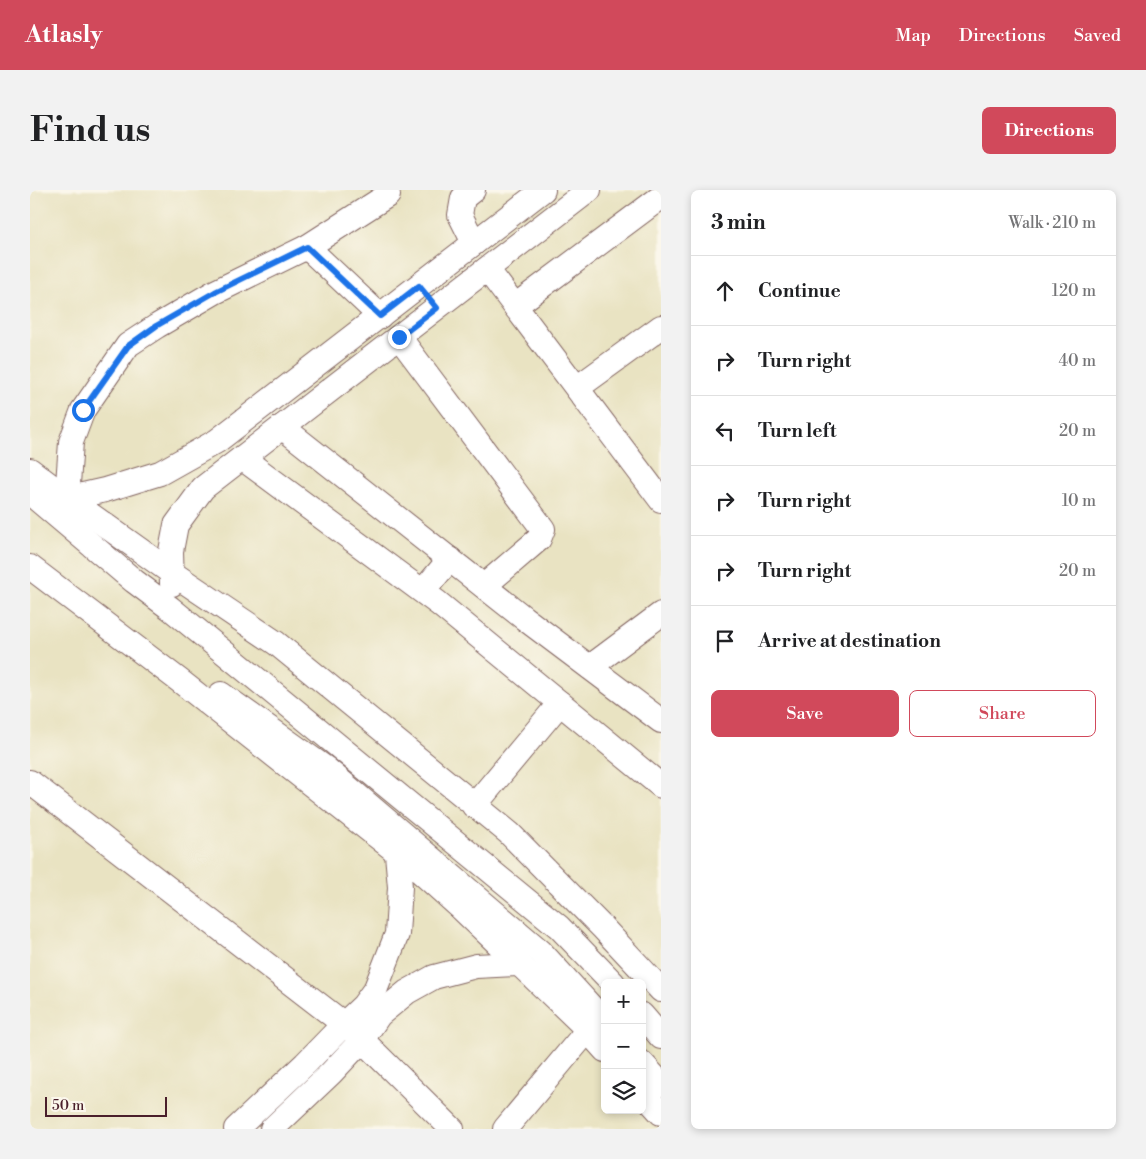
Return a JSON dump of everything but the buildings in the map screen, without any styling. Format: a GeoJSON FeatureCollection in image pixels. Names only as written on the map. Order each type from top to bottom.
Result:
{"type":"FeatureCollection","features":[{"type":"Feature","properties":{"kind":"street"},"geometry":{"type":"LineString","coordinates":[[473,190],[462,198],[460,215],[474,243]]}},
{"type":"Feature","properties":{"kind":"street"},"geometry":{"type":"LineString","coordinates":[[37,498],[67,498],[105,490],[160,473],[218,441],[543,190]]}},
{"type":"Feature","properties":{"kind":"street"},"geometry":{"type":"LineString","coordinates":[[170,608],[171,551],[176,525],[203,488],[589,190]]}},
{"type":"Feature","properties":{"kind":"street"},"geometry":{"type":"LineString","coordinates":[[67,498],[71,442],[83,410],[128,346],[156,326],[215,292],[307,247],[388,195]]}},
{"type":"Feature","properties":{"kind":"street"},"geometry":{"type":"LineString","coordinates":[[515,306],[661,198]]}},
{"type":"Feature","properties":{"kind":"street"},"geometry":{"type":"LineString","coordinates":[[307,247],[380,316]]}},
{"type":"Feature","properties":{"kind":"street"},"geometry":{"type":"LineString","coordinates":[[487,269],[577,388],[656,484]]}},
{"type":"Feature","properties":{"kind":"street"},"geometry":{"type":"LineString","coordinates":[[419,286],[437,308]]}},
{"type":"Feature","properties":{"kind":"street"},"geometry":{"type":"LineString","coordinates":[[577,388],[661,326]]}},
{"type":"Feature","properties":{"kind":"street"},"geometry":{"type":"LineString","coordinates":[[399,337],[543,529],[539,539],[484,586]]}},
{"type":"Feature","properties":{"kind":"street"},"geometry":{"type":"LineString","coordinates":[[282,427],[484,586],[661,721]]}},
{"type":"Feature","properties":{"kind":"street"},"geometry":{"type":"LineString","coordinates":[[242,458],[423,591],[661,786]]}},
{"type":"Feature","properties":{"kind":"street"},"geometry":{"type":"LineString","coordinates":[[30,470],[172,573],[276,643],[508,833],[603,928],[661,990]]}},
{"type":"Feature","properties":{"kind":"street"},"geometry":{"type":"LineString","coordinates":[[37,498],[134,581],[170,608],[559,927],[608,979]]}},
{"type":"Feature","properties":{"kind":"street"},"geometry":{"type":"LineString","coordinates":[[30,554],[117,620],[325,768],[541,952],[596,1022],[601,1038]]}},
{"type":"Feature","properties":{"kind":"street"},"geometry":{"type":"LineString","coordinates":[[423,591],[450,559]]}},
{"type":"Feature","properties":{"kind":"street"},"geometry":{"type":"LineString","coordinates":[[30,567],[188,687],[398,852],[461,908],[518,964],[596,1022]]}},
{"type":"Feature","properties":{"kind":"street"},"geometry":{"type":"LineString","coordinates":[[590,667],[661,614]]}},
{"type":"Feature","properties":{"kind":"street"},"geometry":{"type":"LineString","coordinates":[[474,806],[560,703]]}},
{"type":"Feature","properties":{"kind":"street"},"geometry":{"type":"LineString","coordinates":[[30,782],[344,1024],[452,1129]]}},
{"type":"Feature","properties":{"kind":"street"},"geometry":{"type":"LineString","coordinates":[[236,1129],[363,1006],[376,988],[397,934],[400,886],[398,852],[392,825]]}},
{"type":"Feature","properties":{"kind":"street"},"geometry":{"type":"LineString","coordinates":[[272,1129],[331,1073],[362,1040],[379,1016],[407,992],[434,977],[476,966],[518,964]]}},
{"type":"Feature","properties":{"kind":"street"},"geometry":{"type":"LineString","coordinates":[[646,1020],[661,1037]]}},
{"type":"Feature","properties":{"kind":"street"},"geometry":{"type":"LineString","coordinates":[[505,1129],[596,1022]]}},
{"type":"Feature","properties":{"kind":"street"},"geometry":{"type":"LineString","coordinates":[[646,1067],[661,1084]]}},
{"type":"Feature","properties":{"kind":"street"},"geometry":{"type":"LineString","coordinates":[[646,1096],[661,1113]]}},
{"type":"Feature","properties":{"kind":"route"},"geometry":{"type":"LineString","coordinates":[[83,410],[128,346],[156,326],[215,292],[307,247],[380,316],[419,286],[437,308],[399,337]]}}]}
